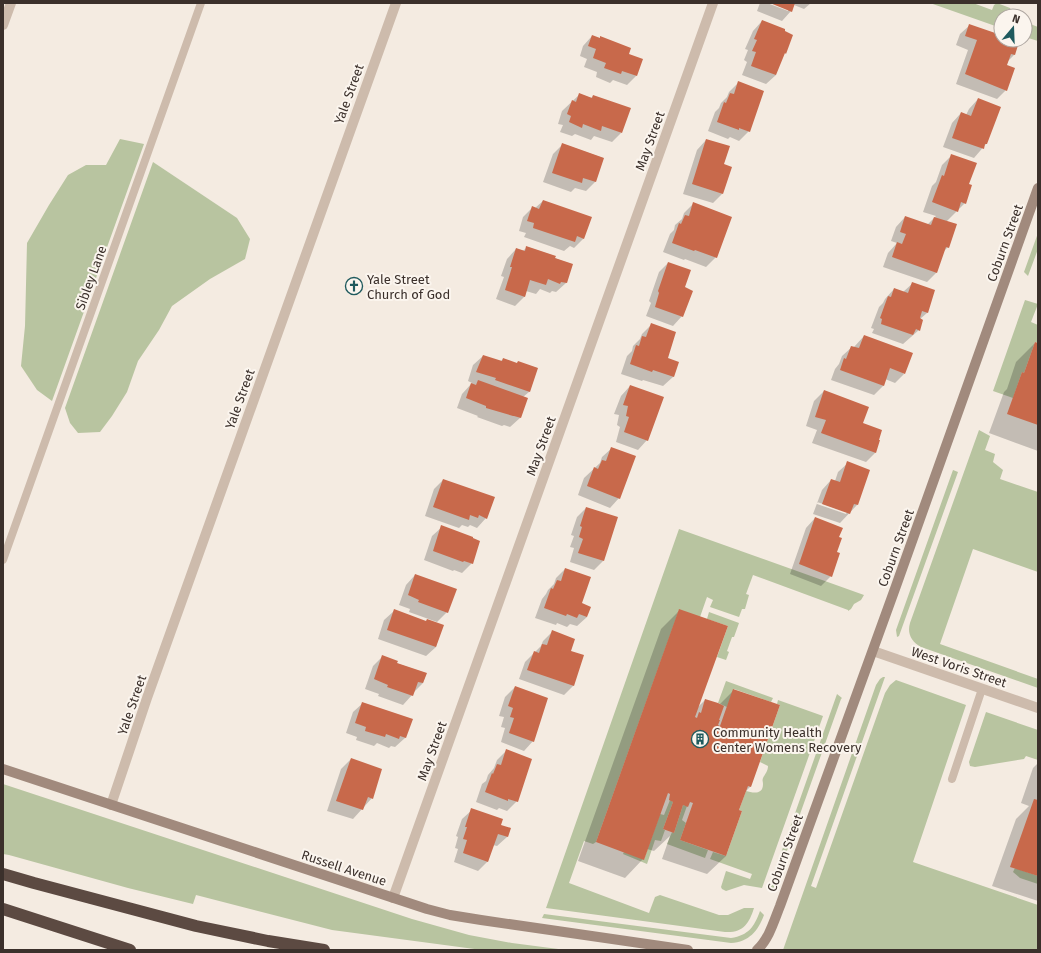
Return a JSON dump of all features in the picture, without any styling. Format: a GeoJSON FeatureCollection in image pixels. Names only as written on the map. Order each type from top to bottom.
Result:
{"type":"FeatureCollection","features":[{"type":"Feature","properties":{"kind":"highway"},"geometry":{"type":"LineString","coordinates":[[3,874],[196,926],[268,941],[324,950]]}},
{"type":"Feature","properties":{"kind":"highway"},"geometry":{"type":"LineString","coordinates":[[3,909],[130,950]]}},
{"type":"Feature","properties":{"kind":"street"},"geometry":{"type":"LineString","coordinates":[[3,25],[11,3]]}},
{"type":"Feature","properties":{"kind":"street","name":"Yale Street"},"geometry":{"type":"LineString","coordinates":[[111,805],[147,698],[396,3]]}},
{"type":"Feature","properties":{"kind":"street","name":"May Street"},"geometry":{"type":"LineString","coordinates":[[394,898],[713,3]]}},
{"type":"Feature","properties":{"kind":"street","name":"Coburn Street"},"geometry":{"type":"LineString","coordinates":[[757,950],[762,946],[767,938],[776,916],[1038,188]]}},
{"type":"Feature","properties":{"kind":"street","name":"West Voris Street"},"geometry":{"type":"LineString","coordinates":[[872,651],[1038,708]]}},
{"type":"Feature","properties":{"kind":"street","name":"Russell Avenue"},"geometry":{"type":"LineString","coordinates":[[3,769],[427,909],[450,915],[688,950]]}},
{"type":"Feature","properties":{"kind":"lane","name":"Sibley Lane"},"geometry":{"type":"LineString","coordinates":[[3,560],[201,3]]}},
{"type":"Feature","properties":{"kind":"lane"},"geometry":{"type":"LineString","coordinates":[[952,779],[982,689]]}},
{"type":"Feature","properties":{"kind":"green space"},"geometry":{"type":"Polygon","coordinates":[[[930,3],[973,3],[992,10],[994,5],[997,3],[1010,8],[993,8],[993,25],[930,3]]]}},
{"type":"Feature","properties":{"kind":"green space"},"geometry":{"type":"Polygon","coordinates":[[[1033,25],[1038,27],[1038,41],[1033,39],[1033,25]]]}},
{"type":"Feature","properties":{"kind":"green space"},"geometry":{"type":"Polygon","coordinates":[[[120,139],[144,144],[52,401],[37,390],[21,366],[25,326],[27,243],[68,175],[86,165],[106,165],[120,139]]]}},
{"type":"Feature","properties":{"kind":"green space"},"geometry":{"type":"Polygon","coordinates":[[[153,162],[237,218],[250,239],[245,259],[210,279],[172,306],[159,330],[138,361],[127,392],[112,416],[100,432],[78,433],[70,423],[65,408],[153,162]]]}},
{"type":"Feature","properties":{"kind":"green space"},"geometry":{"type":"Polygon","coordinates":[[[1038,233],[1038,249],[1028,276],[1024,272],[1038,233]]]}},
{"type":"Feature","properties":{"kind":"green space"},"geometry":{"type":"Polygon","coordinates":[[[1025,300],[1038,304],[1031,322],[1038,325],[1038,343],[1035,342],[1013,398],[993,391],[1025,300]]]}},
{"type":"Feature","properties":{"kind":"green space"},"geometry":{"type":"Polygon","coordinates":[[[979,430],[990,436],[985,450],[995,454],[993,462],[1003,470],[1000,479],[1038,492],[1038,572],[973,549],[940,644],[1038,679],[1038,688],[921,647],[912,640],[909,630],[910,623],[979,430]]]}},
{"type":"Feature","properties":{"kind":"green space"},"geometry":{"type":"Polygon","coordinates":[[[953,470],[958,472],[899,636],[897,637],[896,630],[953,470]]]}},
{"type":"Feature","properties":{"kind":"green space"},"geometry":{"type":"Polygon","coordinates":[[[679,529],[864,595],[861,600],[854,604],[848,611],[753,575],[746,594],[749,595],[745,609],[742,609],[739,617],[710,607],[713,600],[707,597],[700,617],[679,610],[596,842],[593,844],[584,841],[569,883],[649,913],[655,897],[660,895],[719,915],[728,915],[744,908],[754,908],[747,923],[741,929],[731,932],[546,908],[679,529]]]}},
{"type":"Feature","properties":{"kind":"green space"},"geometry":{"type":"Polygon","coordinates":[[[709,612],[739,623],[727,651],[729,652],[726,660],[717,657],[728,626],[707,619],[709,612]]]}},
{"type":"Feature","properties":{"kind":"green space"},"geometry":{"type":"Polygon","coordinates":[[[883,677],[885,677],[811,886],[816,888],[885,693],[890,685],[896,680],[966,705],[913,862],[1038,905],[1038,950],[783,950],[876,685],[883,677]]]}},
{"type":"Feature","properties":{"kind":"green space"},"geometry":{"type":"Polygon","coordinates":[[[726,681],[773,698],[771,702],[734,689],[727,707],[718,703],[726,681]]]}},
{"type":"Feature","properties":{"kind":"green space"},"geometry":{"type":"Polygon","coordinates":[[[837,694],[842,698],[773,890],[768,890],[837,694]]]}},
{"type":"Feature","properties":{"kind":"green space"},"geometry":{"type":"Polygon","coordinates":[[[778,700],[823,716],[762,888],[744,885],[726,891],[721,887],[726,871],[750,879],[752,874],[710,859],[713,852],[726,856],[742,811],[739,810],[746,791],[759,792],[763,788],[763,779],[768,766],[760,762],[780,705],[777,704],[778,700]]]}},
{"type":"Feature","properties":{"kind":"green space"},"geometry":{"type":"Polygon","coordinates":[[[986,712],[1038,730],[1038,760],[1026,756],[1024,759],[975,767],[970,766],[969,762],[986,712]]]}},
{"type":"Feature","properties":{"kind":"green space"},"geometry":{"type":"Polygon","coordinates":[[[3,784],[412,919],[469,935],[512,943],[566,950],[482,950],[332,930],[196,895],[193,904],[3,854],[3,784]]]}},
{"type":"Feature","properties":{"kind":"green space"},"geometry":{"type":"Polygon","coordinates":[[[670,800],[673,802],[663,829],[665,830],[661,841],[655,840],[647,864],[623,854],[624,852],[644,859],[660,814],[664,815],[670,800]]]}},
{"type":"Feature","properties":{"kind":"green space"},"geometry":{"type":"Polygon","coordinates":[[[683,805],[687,806],[682,820],[686,823],[680,840],[708,850],[705,858],[667,844],[672,832],[674,833],[683,805]]]}},
{"type":"Feature","properties":{"kind":"green space"},"geometry":{"type":"Polygon","coordinates":[[[1015,868],[1038,876],[1038,884],[1020,878],[1013,872],[1015,868]]]}},
{"type":"Feature","properties":{"kind":"green space"},"geometry":{"type":"Polygon","coordinates":[[[760,911],[764,915],[756,931],[748,938],[731,943],[542,918],[544,914],[731,938],[747,932],[753,926],[760,911]]]}},
{"type":"Feature","properties":{"kind":"building"},"geometry":{"type":"Polygon","coordinates":[[[770,3],[795,3],[792,12],[770,3]]]}},
{"type":"Feature","properties":{"kind":"building"},"geometry":{"type":"Polygon","coordinates":[[[762,20],[785,29],[785,31],[793,35],[776,75],[751,66],[756,52],[752,51],[757,40],[754,39],[762,20]]]}},
{"type":"Feature","properties":{"kind":"building"},"geometry":{"type":"Polygon","coordinates":[[[969,24],[993,32],[993,48],[1017,48],[1015,55],[1011,54],[1007,65],[1015,68],[1007,91],[965,74],[977,40],[965,36],[969,24]]]}},
{"type":"Feature","properties":{"kind":"building"},"geometry":{"type":"Polygon","coordinates":[[[592,35],[600,38],[600,36],[631,48],[629,54],[643,59],[637,76],[622,71],[621,74],[604,68],[606,63],[593,58],[596,49],[588,46],[592,35]]]}},
{"type":"Feature","properties":{"kind":"building"},"geometry":{"type":"Polygon","coordinates":[[[738,81],[764,91],[750,132],[739,128],[739,130],[717,122],[724,102],[726,103],[730,93],[734,94],[738,81]]]}},
{"type":"Feature","properties":{"kind":"building"},"geometry":{"type":"Polygon","coordinates":[[[579,93],[592,98],[593,95],[631,108],[622,133],[602,126],[601,131],[583,124],[582,128],[569,122],[571,116],[567,114],[572,100],[576,102],[579,93]]]}},
{"type":"Feature","properties":{"kind":"building"},"geometry":{"type":"Polygon","coordinates":[[[978,98],[1001,107],[984,149],[952,138],[961,112],[971,116],[978,98]]]}},
{"type":"Feature","properties":{"kind":"building"},"geometry":{"type":"Polygon","coordinates":[[[706,139],[730,146],[724,164],[732,167],[723,194],[692,184],[706,139]]]}},
{"type":"Feature","properties":{"kind":"building"},"geometry":{"type":"Polygon","coordinates":[[[562,143],[604,158],[596,182],[583,178],[582,183],[552,173],[562,143]]]}},
{"type":"Feature","properties":{"kind":"building"},"geometry":{"type":"Polygon","coordinates":[[[951,154],[977,163],[969,184],[972,185],[966,204],[961,202],[958,212],[932,202],[942,175],[944,176],[951,154]]]}},
{"type":"Feature","properties":{"kind":"building"},"geometry":{"type":"Polygon","coordinates":[[[543,200],[592,217],[584,239],[577,236],[575,242],[533,228],[534,223],[527,221],[532,206],[539,209],[543,200]]]}},
{"type":"Feature","properties":{"kind":"building"},"geometry":{"type":"Polygon","coordinates":[[[693,202],[732,217],[717,258],[672,243],[679,223],[681,224],[685,215],[689,216],[693,202]]]}},
{"type":"Feature","properties":{"kind":"building"},"geometry":{"type":"Polygon","coordinates":[[[905,216],[931,225],[934,217],[957,224],[949,248],[946,247],[937,273],[892,257],[897,242],[902,244],[906,234],[900,232],[905,216]]]}},
{"type":"Feature","properties":{"kind":"building"},"geometry":{"type":"Polygon","coordinates":[[[526,246],[556,256],[555,258],[573,264],[567,283],[561,282],[560,284],[548,279],[546,285],[530,280],[525,297],[505,290],[516,248],[525,251],[526,246]]]}},
{"type":"Feature","properties":{"kind":"building"},"geometry":{"type":"Polygon","coordinates":[[[668,262],[691,270],[685,287],[693,291],[683,317],[655,307],[659,293],[658,291],[668,262]]]}},
{"type":"Feature","properties":{"kind":"building"},"geometry":{"type":"Polygon","coordinates":[[[912,282],[935,290],[928,313],[922,311],[920,318],[923,320],[920,331],[916,329],[913,335],[881,324],[882,319],[880,318],[888,296],[891,297],[894,288],[908,293],[912,282]]]}},
{"type":"Feature","properties":{"kind":"building"},"geometry":{"type":"Polygon","coordinates":[[[651,323],[676,332],[668,358],[679,362],[674,377],[653,370],[652,372],[630,364],[636,345],[639,346],[642,336],[646,337],[651,323]]]}},
{"type":"Feature","properties":{"kind":"building"},"geometry":{"type":"Polygon","coordinates":[[[864,335],[913,353],[905,374],[890,368],[884,386],[840,370],[844,358],[846,359],[851,346],[859,348],[864,335]]]}},
{"type":"Feature","properties":{"kind":"building"},"geometry":{"type":"Polygon","coordinates":[[[1035,342],[1038,343],[1038,425],[1007,414],[1022,372],[1024,373],[1035,342]]]}},
{"type":"Feature","properties":{"kind":"building"},"geometry":{"type":"Polygon","coordinates":[[[483,355],[502,361],[503,358],[517,363],[518,361],[538,368],[530,392],[495,380],[496,378],[476,372],[483,355]]]}},
{"type":"Feature","properties":{"kind":"building"},"geometry":{"type":"Polygon","coordinates":[[[478,380],[528,398],[521,418],[486,408],[486,406],[466,398],[471,383],[476,385],[478,380]]]}},
{"type":"Feature","properties":{"kind":"building"},"geometry":{"type":"Polygon","coordinates":[[[630,385],[664,397],[648,441],[624,432],[629,417],[626,416],[628,406],[623,405],[630,385]]]}},
{"type":"Feature","properties":{"kind":"building"},"geometry":{"type":"Polygon","coordinates":[[[824,390],[869,407],[863,423],[882,430],[876,453],[821,433],[826,420],[815,417],[824,390]]]}},
{"type":"Feature","properties":{"kind":"building"},"geometry":{"type":"Polygon","coordinates":[[[611,447],[636,456],[620,499],[587,486],[594,467],[598,469],[602,460],[606,461],[611,447]]]}},
{"type":"Feature","properties":{"kind":"building"},"geometry":{"type":"Polygon","coordinates":[[[847,461],[870,470],[858,505],[854,504],[850,514],[822,504],[831,479],[840,482],[847,461]]]}},
{"type":"Feature","properties":{"kind":"building"},"geometry":{"type":"Polygon","coordinates":[[[443,479],[495,497],[487,519],[479,515],[478,518],[470,515],[469,520],[433,507],[443,479]]]}},
{"type":"Feature","properties":{"kind":"building"},"geometry":{"type":"Polygon","coordinates":[[[586,507],[618,517],[604,561],[578,553],[583,539],[579,537],[582,527],[580,526],[586,507]]]}},
{"type":"Feature","properties":{"kind":"building"},"geometry":{"type":"Polygon","coordinates":[[[815,517],[843,528],[839,537],[842,538],[837,552],[840,553],[832,577],[799,564],[815,517]]]}},
{"type":"Feature","properties":{"kind":"building"},"geometry":{"type":"Polygon","coordinates":[[[441,525],[480,541],[473,564],[433,551],[441,525]]]}},
{"type":"Feature","properties":{"kind":"building"},"geometry":{"type":"Polygon","coordinates":[[[565,568],[591,577],[582,603],[591,607],[587,617],[579,614],[577,618],[567,614],[566,616],[544,608],[551,588],[553,589],[557,580],[561,581],[565,568]]]}},
{"type":"Feature","properties":{"kind":"building"},"geometry":{"type":"Polygon","coordinates":[[[415,574],[457,589],[448,613],[418,602],[419,600],[408,595],[415,574]]]}},
{"type":"Feature","properties":{"kind":"building"},"geometry":{"type":"Polygon","coordinates":[[[394,609],[426,621],[427,619],[444,625],[436,647],[387,630],[394,609]]]}},
{"type":"Feature","properties":{"kind":"building","name":"Community Health Center Womens Recovery"},"geometry":{"type":"Polygon","coordinates":[[[679,609],[728,626],[695,717],[697,718],[699,712],[701,713],[705,699],[718,703],[724,706],[718,725],[720,726],[733,689],[780,705],[751,787],[748,786],[739,810],[742,811],[726,856],[680,840],[693,803],[690,802],[688,807],[683,805],[674,833],[663,829],[673,802],[669,800],[670,794],[668,793],[644,860],[596,842],[679,609]]]}},
{"type":"Feature","properties":{"kind":"building"},"geometry":{"type":"Polygon","coordinates":[[[552,630],[575,639],[571,651],[584,655],[574,686],[527,670],[534,651],[539,653],[542,644],[547,645],[552,630]]]}},
{"type":"Feature","properties":{"kind":"building"},"geometry":{"type":"Polygon","coordinates":[[[382,655],[398,661],[397,663],[427,673],[423,683],[418,682],[413,696],[387,687],[388,685],[374,679],[382,655]]]}},
{"type":"Feature","properties":{"kind":"building"},"geometry":{"type":"Polygon","coordinates":[[[515,686],[548,698],[534,742],[509,733],[514,718],[510,717],[513,708],[508,706],[515,686]]]}},
{"type":"Feature","properties":{"kind":"building"},"geometry":{"type":"Polygon","coordinates":[[[362,702],[413,719],[406,738],[400,736],[399,739],[386,734],[385,737],[365,731],[366,727],[355,723],[362,702]]]}},
{"type":"Feature","properties":{"kind":"building"},"geometry":{"type":"Polygon","coordinates":[[[506,749],[532,759],[518,802],[508,799],[508,801],[485,792],[497,764],[501,765],[506,749]]]}},
{"type":"Feature","properties":{"kind":"building"},"geometry":{"type":"Polygon","coordinates":[[[351,758],[382,769],[373,799],[368,797],[363,810],[336,801],[351,758]]]}},
{"type":"Feature","properties":{"kind":"building"},"geometry":{"type":"Polygon","coordinates":[[[1034,799],[1038,800],[1038,876],[1010,867],[1034,799]]]}},
{"type":"Feature","properties":{"kind":"building"},"geometry":{"type":"Polygon","coordinates":[[[471,808],[503,819],[501,825],[511,828],[508,837],[498,834],[488,862],[463,853],[467,840],[463,839],[467,827],[465,827],[471,808]]]}},
{"type":"Feature","properties":{"kind":"place","name":"Yale Street Church of God"},"geometry":{"type":"Point","coordinates":[354,286]}},
{"type":"Feature","properties":{"kind":"place","name":"Community Health Center Womens Recovery"},"geometry":{"type":"Point","coordinates":[700,739]}}]}
